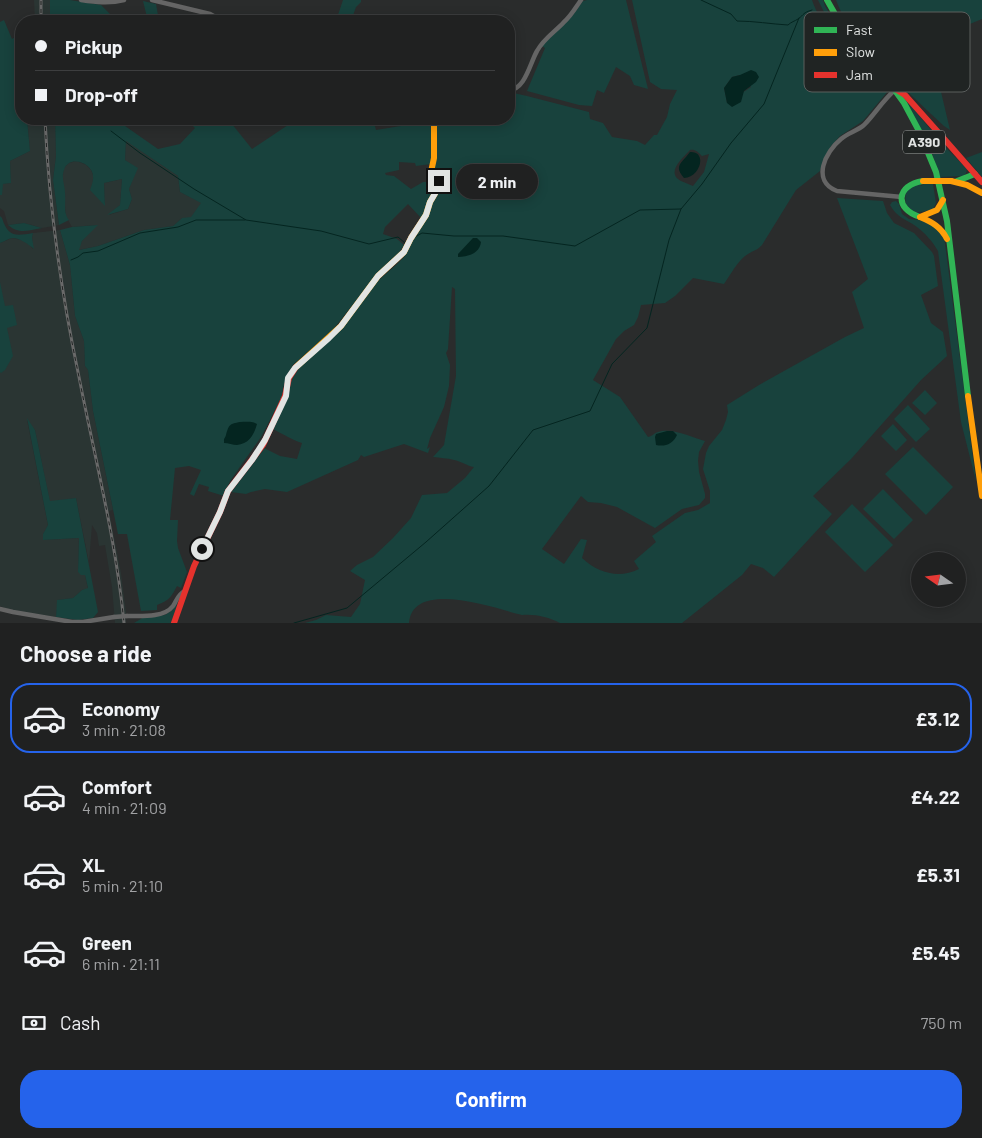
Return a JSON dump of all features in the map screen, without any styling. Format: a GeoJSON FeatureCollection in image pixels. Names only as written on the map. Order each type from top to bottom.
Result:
{"type":"FeatureCollection","features":[{"type":"Feature","properties":{"kind":"main road","name":"A390"},"geometry":{"type":"LineString","coordinates":[[827,0],[834,12]]}},
{"type":"Feature","properties":{"kind":"main road","name":"A390"},"geometry":{"type":"LineString","coordinates":[[896,92],[924,143],[936,172],[943,199],[982,496]]}},
{"type":"Feature","properties":{"kind":"main road"},"geometry":{"type":"LineString","coordinates":[[901,92],[946,141],[944,143],[945,147],[953,154],[958,155],[982,182]]}},
{"type":"Feature","properties":{"kind":"main road"},"geometry":{"type":"LineString","coordinates":[[174,623],[194,566],[228,491],[263,445],[286,396],[288,378],[295,368],[341,326],[378,276],[404,252],[426,215],[430,202],[440,185],[431,172],[434,158],[434,125]]}},
{"type":"Feature","properties":{"kind":"main road"},"geometry":{"type":"LineString","coordinates":[[966,183],[975,174]]}},
{"type":"Feature","properties":{"kind":"main road"},"geometry":{"type":"LineString","coordinates":[[950,243],[940,227],[906,211],[902,197],[904,191],[909,184],[914,182],[953,181],[966,183],[982,193]]}},
{"type":"Feature","properties":{"kind":"main road"},"geometry":{"type":"LineString","coordinates":[[920,217],[935,212],[940,207],[943,199]]}},
{"type":"Feature","properties":{"kind":"street"},"geometry":{"type":"LineString","coordinates":[[81,0],[116,2],[124,0]]}},
{"type":"Feature","properties":{"kind":"street"},"geometry":{"type":"LineString","coordinates":[[152,0],[212,15]]}},
{"type":"Feature","properties":{"kind":"street"},"geometry":{"type":"LineString","coordinates":[[515,89],[522,83],[533,58],[543,42],[566,21],[581,0]]}},
{"type":"Feature","properties":{"kind":"street"},"geometry":{"type":"LineString","coordinates":[[893,92],[864,124],[838,141],[824,161],[822,172],[827,184],[837,192],[902,197]]}},
{"type":"Feature","properties":{"kind":"street"},"geometry":{"type":"LineString","coordinates":[[0,609],[62,621],[83,622],[127,616],[156,615],[168,612],[174,606],[181,592],[185,590]]}},
{"type":"Feature","properties":{"kind":"shaded area"},"geometry":{"type":"Polygon","coordinates":[[[34,0],[50,0],[50,15],[35,15],[34,0]]]}},
{"type":"Feature","properties":{"kind":"shaded area"},"geometry":{"type":"Polygon","coordinates":[[[50,0],[70,0],[101,5],[111,15],[50,15],[50,0]]]}},
{"type":"Feature","properties":{"kind":"shaded area"},"geometry":{"type":"Polygon","coordinates":[[[343,0],[361,0],[353,15],[338,15],[343,0]]]}},
{"type":"Feature","properties":{"kind":"shaded area"},"geometry":{"type":"Polygon","coordinates":[[[626,0],[648,89],[634,85],[630,76],[616,67],[604,93],[597,90],[592,106],[579,105],[527,91],[545,48],[542,46],[573,15],[583,1],[626,0]]]}},
{"type":"Feature","properties":{"kind":"shaded area"},"geometry":{"type":"Polygon","coordinates":[[[632,0],[812,0],[817,12],[804,12],[804,92],[887,92],[863,121],[840,136],[831,146],[820,171],[796,190],[762,245],[741,260],[724,284],[693,278],[665,303],[641,305],[634,325],[616,339],[593,380],[620,397],[648,437],[658,432],[669,431],[682,433],[705,441],[699,452],[698,461],[705,498],[699,505],[682,509],[655,528],[617,507],[588,502],[581,496],[542,549],[564,564],[581,539],[587,540],[582,558],[602,571],[624,574],[639,569],[634,561],[656,542],[652,536],[685,513],[698,510],[710,503],[710,491],[703,469],[709,446],[722,430],[726,420],[727,405],[759,385],[864,328],[852,292],[868,279],[837,198],[883,201],[887,213],[894,223],[914,233],[932,252],[938,286],[921,295],[931,323],[943,332],[947,356],[921,380],[851,459],[813,496],[832,514],[774,577],[763,568],[751,564],[742,575],[682,623],[560,623],[542,616],[522,615],[476,603],[440,599],[425,602],[414,609],[409,623],[305,623],[326,615],[351,617],[360,604],[365,580],[350,571],[373,557],[393,538],[411,518],[422,495],[447,493],[465,478],[474,467],[449,459],[433,457],[444,445],[456,376],[455,289],[452,287],[448,349],[446,353],[450,365],[449,386],[444,407],[430,438],[427,449],[430,447],[428,453],[404,444],[364,457],[361,455],[358,460],[287,492],[265,489],[246,494],[231,492],[264,448],[280,456],[297,459],[302,443],[273,429],[292,376],[380,279],[404,257],[444,182],[433,172],[436,125],[515,125],[515,93],[589,112],[590,119],[603,123],[612,137],[637,141],[645,145],[654,135],[657,135],[667,117],[670,104],[677,90],[661,89],[650,82],[632,0]],[[740,75],[732,77],[724,88],[727,103],[751,87],[740,75]],[[690,150],[675,169],[677,177],[681,181],[693,186],[704,172],[709,154],[702,156],[695,150],[690,150]]]}},
{"type":"Feature","properties":{"kind":"shaded area"},"geometry":{"type":"Polygon","coordinates":[[[818,0],[823,0],[829,12],[824,12],[818,0]]]}},
{"type":"Feature","properties":{"kind":"shaded area"},"geometry":{"type":"Polygon","coordinates":[[[836,0],[982,0],[982,19],[970,24],[970,12],[841,12],[836,0]]]}},
{"type":"Feature","properties":{"kind":"shaded area"},"geometry":{"type":"Polygon","coordinates":[[[143,1],[156,4],[158,15],[146,15],[143,1]]]}},
{"type":"Feature","properties":{"kind":"shaded area"},"geometry":{"type":"Polygon","coordinates":[[[4,20],[12,39],[15,37],[15,125],[28,125],[30,151],[10,161],[11,183],[3,184],[2,195],[0,195],[0,22],[4,20]]]}},
{"type":"Feature","properties":{"kind":"shaded area"},"geometry":{"type":"Polygon","coordinates":[[[751,70],[756,72],[759,77],[756,82],[744,91],[741,102],[732,107],[727,103],[724,88],[732,77],[751,70]]]}},
{"type":"Feature","properties":{"kind":"shaded area"},"geometry":{"type":"Polygon","coordinates":[[[908,92],[941,92],[950,130],[944,126],[908,92]]]}},
{"type":"Feature","properties":{"kind":"shaded area"},"geometry":{"type":"Polygon","coordinates":[[[903,96],[935,135],[938,136],[940,142],[967,169],[964,176],[940,177],[932,153],[903,96]]]}},
{"type":"Feature","properties":{"kind":"shaded area"},"geometry":{"type":"Polygon","coordinates":[[[28,125],[55,125],[56,156],[53,180],[59,225],[42,228],[24,223],[8,225],[4,211],[0,208],[2,184],[11,183],[10,161],[30,151],[28,125]]]}},
{"type":"Feature","properties":{"kind":"shaded area"},"geometry":{"type":"Polygon","coordinates":[[[55,125],[124,125],[158,149],[180,144],[195,128],[192,125],[233,125],[252,149],[288,125],[375,125],[376,130],[407,125],[431,125],[431,164],[416,166],[415,163],[399,162],[399,170],[385,173],[386,175],[394,176],[411,189],[423,182],[434,182],[437,185],[422,219],[408,204],[385,227],[383,234],[397,239],[404,245],[396,257],[377,274],[332,331],[293,365],[287,375],[282,397],[261,437],[230,481],[224,496],[208,491],[209,487],[199,484],[194,496],[190,494],[201,470],[189,466],[175,468],[170,520],[178,520],[178,548],[187,572],[181,588],[177,586],[170,598],[157,605],[157,610],[141,611],[127,534],[118,534],[93,411],[88,370],[85,366],[84,341],[75,316],[70,265],[60,230],[98,225],[82,241],[79,250],[98,246],[144,230],[173,226],[182,218],[191,217],[201,203],[180,192],[178,176],[126,141],[125,160],[138,168],[129,189],[132,199],[128,209],[107,215],[120,205],[122,179],[104,183],[105,206],[90,190],[93,173],[90,169],[81,162],[71,162],[64,170],[63,176],[65,211],[69,220],[59,225],[53,180],[56,156],[55,125]]]}},
{"type":"Feature","properties":{"kind":"shaded area"},"geometry":{"type":"Polygon","coordinates":[[[126,140],[178,176],[180,192],[202,203],[191,218],[182,218],[173,226],[144,230],[98,246],[78,250],[82,241],[97,225],[72,227],[66,216],[62,178],[64,168],[69,163],[77,161],[86,165],[91,170],[105,205],[104,183],[122,179],[120,205],[109,215],[128,209],[132,199],[129,189],[137,168],[125,160],[126,140]]]}},
{"type":"Feature","properties":{"kind":"shaded area"},"geometry":{"type":"Polygon","coordinates":[[[690,152],[696,153],[699,156],[700,165],[694,174],[684,178],[679,167],[690,152]]]}},
{"type":"Feature","properties":{"kind":"shaded area"},"geometry":{"type":"Polygon","coordinates":[[[982,152],[982,177],[966,158],[982,152]]]}},
{"type":"Feature","properties":{"kind":"shaded area"},"geometry":{"type":"Polygon","coordinates":[[[920,183],[921,186],[933,184],[936,203],[933,209],[916,212],[907,207],[905,196],[907,189],[920,183]]]}},
{"type":"Feature","properties":{"kind":"shaded area"},"geometry":{"type":"Polygon","coordinates":[[[896,201],[902,214],[909,219],[927,221],[944,236],[976,481],[961,422],[938,251],[923,232],[899,216],[893,209],[890,205],[896,201]]]}},
{"type":"Feature","properties":{"kind":"shaded area"},"geometry":{"type":"Polygon","coordinates":[[[0,216],[7,229],[13,234],[33,233],[34,249],[15,238],[10,238],[0,243],[0,216]]]}},
{"type":"Feature","properties":{"kind":"shaded area"},"geometry":{"type":"Polygon","coordinates":[[[24,223],[42,228],[20,231],[8,225],[24,223]]]}},
{"type":"Feature","properties":{"kind":"shaded area"},"geometry":{"type":"Polygon","coordinates":[[[60,230],[70,265],[75,316],[84,341],[85,366],[88,370],[93,411],[113,510],[109,511],[121,573],[126,623],[115,623],[112,587],[105,545],[99,546],[97,533],[92,525],[89,562],[76,498],[50,502],[35,430],[27,420],[48,526],[43,534],[43,540],[79,538],[78,572],[85,575],[88,589],[82,590],[73,598],[58,600],[56,617],[12,611],[0,606],[0,243],[12,238],[28,243],[33,249],[33,233],[60,230]]]}},
{"type":"Feature","properties":{"kind":"shaded area"},"geometry":{"type":"Polygon","coordinates":[[[473,238],[477,238],[481,242],[476,252],[458,257],[458,254],[473,238]]]}},
{"type":"Feature","properties":{"kind":"shaded area"},"geometry":{"type":"Polygon","coordinates":[[[0,282],[5,306],[13,305],[17,325],[7,328],[13,356],[5,370],[1,373],[0,372],[0,282]]]}},
{"type":"Feature","properties":{"kind":"shaded area"},"geometry":{"type":"Polygon","coordinates":[[[925,390],[937,403],[925,415],[912,403],[925,390]]]}},
{"type":"Feature","properties":{"kind":"shaded area"},"geometry":{"type":"Polygon","coordinates":[[[908,405],[930,429],[916,442],[894,419],[908,405]]]}},
{"type":"Feature","properties":{"kind":"shaded area"},"geometry":{"type":"Polygon","coordinates":[[[27,418],[35,430],[50,501],[76,498],[98,612],[93,618],[78,620],[56,617],[57,600],[73,598],[82,590],[88,588],[85,575],[81,575],[78,572],[79,538],[43,540],[43,534],[48,525],[27,418]]]}},
{"type":"Feature","properties":{"kind":"shaded area"},"geometry":{"type":"Polygon","coordinates":[[[240,422],[257,424],[250,438],[241,444],[224,443],[229,427],[240,422]]]}},
{"type":"Feature","properties":{"kind":"shaded area"},"geometry":{"type":"Polygon","coordinates":[[[893,424],[907,440],[896,451],[881,436],[893,424]]]}},
{"type":"Feature","properties":{"kind":"shaded area"},"geometry":{"type":"Polygon","coordinates":[[[673,431],[677,435],[673,441],[663,446],[656,445],[656,434],[673,431]]]}},
{"type":"Feature","properties":{"kind":"shaded area"},"geometry":{"type":"Polygon","coordinates":[[[913,447],[953,487],[926,515],[885,474],[913,447]]]}},
{"type":"Feature","properties":{"kind":"shaded area"},"geometry":{"type":"Polygon","coordinates":[[[883,489],[913,520],[894,539],[863,509],[883,489]]]}},
{"type":"Feature","properties":{"kind":"shaded area"},"geometry":{"type":"Polygon","coordinates":[[[852,504],[893,545],[865,572],[825,532],[852,504]]]}},
{"type":"Feature","properties":{"kind":"shaded area"},"geometry":{"type":"Polygon","coordinates":[[[179,600],[171,623],[134,623],[144,617],[165,615],[171,611],[179,600]]]}},
{"type":"Feature","properties":{"kind":"waterway"},"geometry":{"type":"LineString","coordinates":[[701,0],[731,14],[737,21],[788,25],[804,14]]}},
{"type":"Feature","properties":{"kind":"waterway"},"geometry":{"type":"LineString","coordinates":[[807,12],[812,10]]}},
{"type":"Feature","properties":{"kind":"waterway"},"geometry":{"type":"LineString","coordinates":[[415,237],[422,233],[454,236],[503,236],[575,246],[640,210],[681,209],[702,184],[731,143],[764,104],[799,18]]}},
{"type":"Feature","properties":{"kind":"waterway"},"geometry":{"type":"LineString","coordinates":[[111,131],[194,189],[246,220],[321,231],[369,244],[398,237],[405,243]]}},
{"type":"Feature","properties":{"kind":"waterway"},"geometry":{"type":"LineString","coordinates":[[294,623],[347,608],[489,486],[533,430],[590,411],[612,364],[647,328],[669,240],[681,209]]}},
{"type":"Feature","properties":{"kind":"waterway"},"geometry":{"type":"LineString","coordinates":[[71,260],[83,253],[98,251],[140,233],[178,227],[196,220],[245,220]]}},
{"type":"Feature","properties":{"kind":"railway"},"geometry":{"type":"LineString","coordinates":[[41,0],[41,15]]}},
{"type":"Feature","properties":{"kind":"railway"},"geometry":{"type":"LineString","coordinates":[[45,125],[49,184],[61,281],[116,561],[124,623]]}},
{"type":"Feature","properties":{"kind":"traffic: fast"},"geometry":{"type":"LineString","coordinates":[[827,0],[834,12]]}},
{"type":"Feature","properties":{"kind":"traffic: fast"},"geometry":{"type":"LineString","coordinates":[[896,92],[919,131],[936,172],[947,221],[968,396]]}},
{"type":"Feature","properties":{"kind":"traffic: fast"},"geometry":{"type":"LineString","coordinates":[[957,181],[975,174]]}},
{"type":"Feature","properties":{"kind":"traffic: fast"},"geometry":{"type":"LineString","coordinates":[[920,217],[906,209],[902,203],[902,197],[907,187],[923,181]]}},
{"type":"Feature","properties":{"kind":"traffic: slow"},"geometry":{"type":"LineString","coordinates":[[296,367],[341,326],[378,276],[404,252],[426,215],[430,202],[440,185],[431,172],[434,158],[434,125]]}},
{"type":"Feature","properties":{"kind":"traffic: slow"},"geometry":{"type":"LineString","coordinates":[[923,181],[951,181]]}},
{"type":"Feature","properties":{"kind":"traffic: slow"},"geometry":{"type":"LineString","coordinates":[[951,181],[967,185],[982,193]]}},
{"type":"Feature","properties":{"kind":"traffic: slow"},"geometry":{"type":"LineString","coordinates":[[920,217],[937,210],[943,200]]}},
{"type":"Feature","properties":{"kind":"traffic: slow"},"geometry":{"type":"LineString","coordinates":[[920,217],[936,225],[947,239]]}},
{"type":"Feature","properties":{"kind":"traffic: slow"},"geometry":{"type":"LineString","coordinates":[[968,396],[982,496]]}},
{"type":"Feature","properties":{"kind":"traffic: jam"},"geometry":{"type":"LineString","coordinates":[[900,92],[946,141]]}},
{"type":"Feature","properties":{"kind":"traffic: jam"},"geometry":{"type":"LineString","coordinates":[[946,141],[982,182]]}},
{"type":"Feature","properties":{"kind":"traffic: jam"},"geometry":{"type":"LineString","coordinates":[[174,623],[194,566],[228,491],[263,445],[285,396],[289,378],[296,367]]}},
{"type":"Feature","properties":{"kind":"route"},"geometry":{"type":"LineString","coordinates":[[202,549],[228,491],[263,445],[286,396],[288,378],[295,368],[341,326],[378,276],[404,252],[426,215],[430,202],[440,185],[439,181]]}}]}
